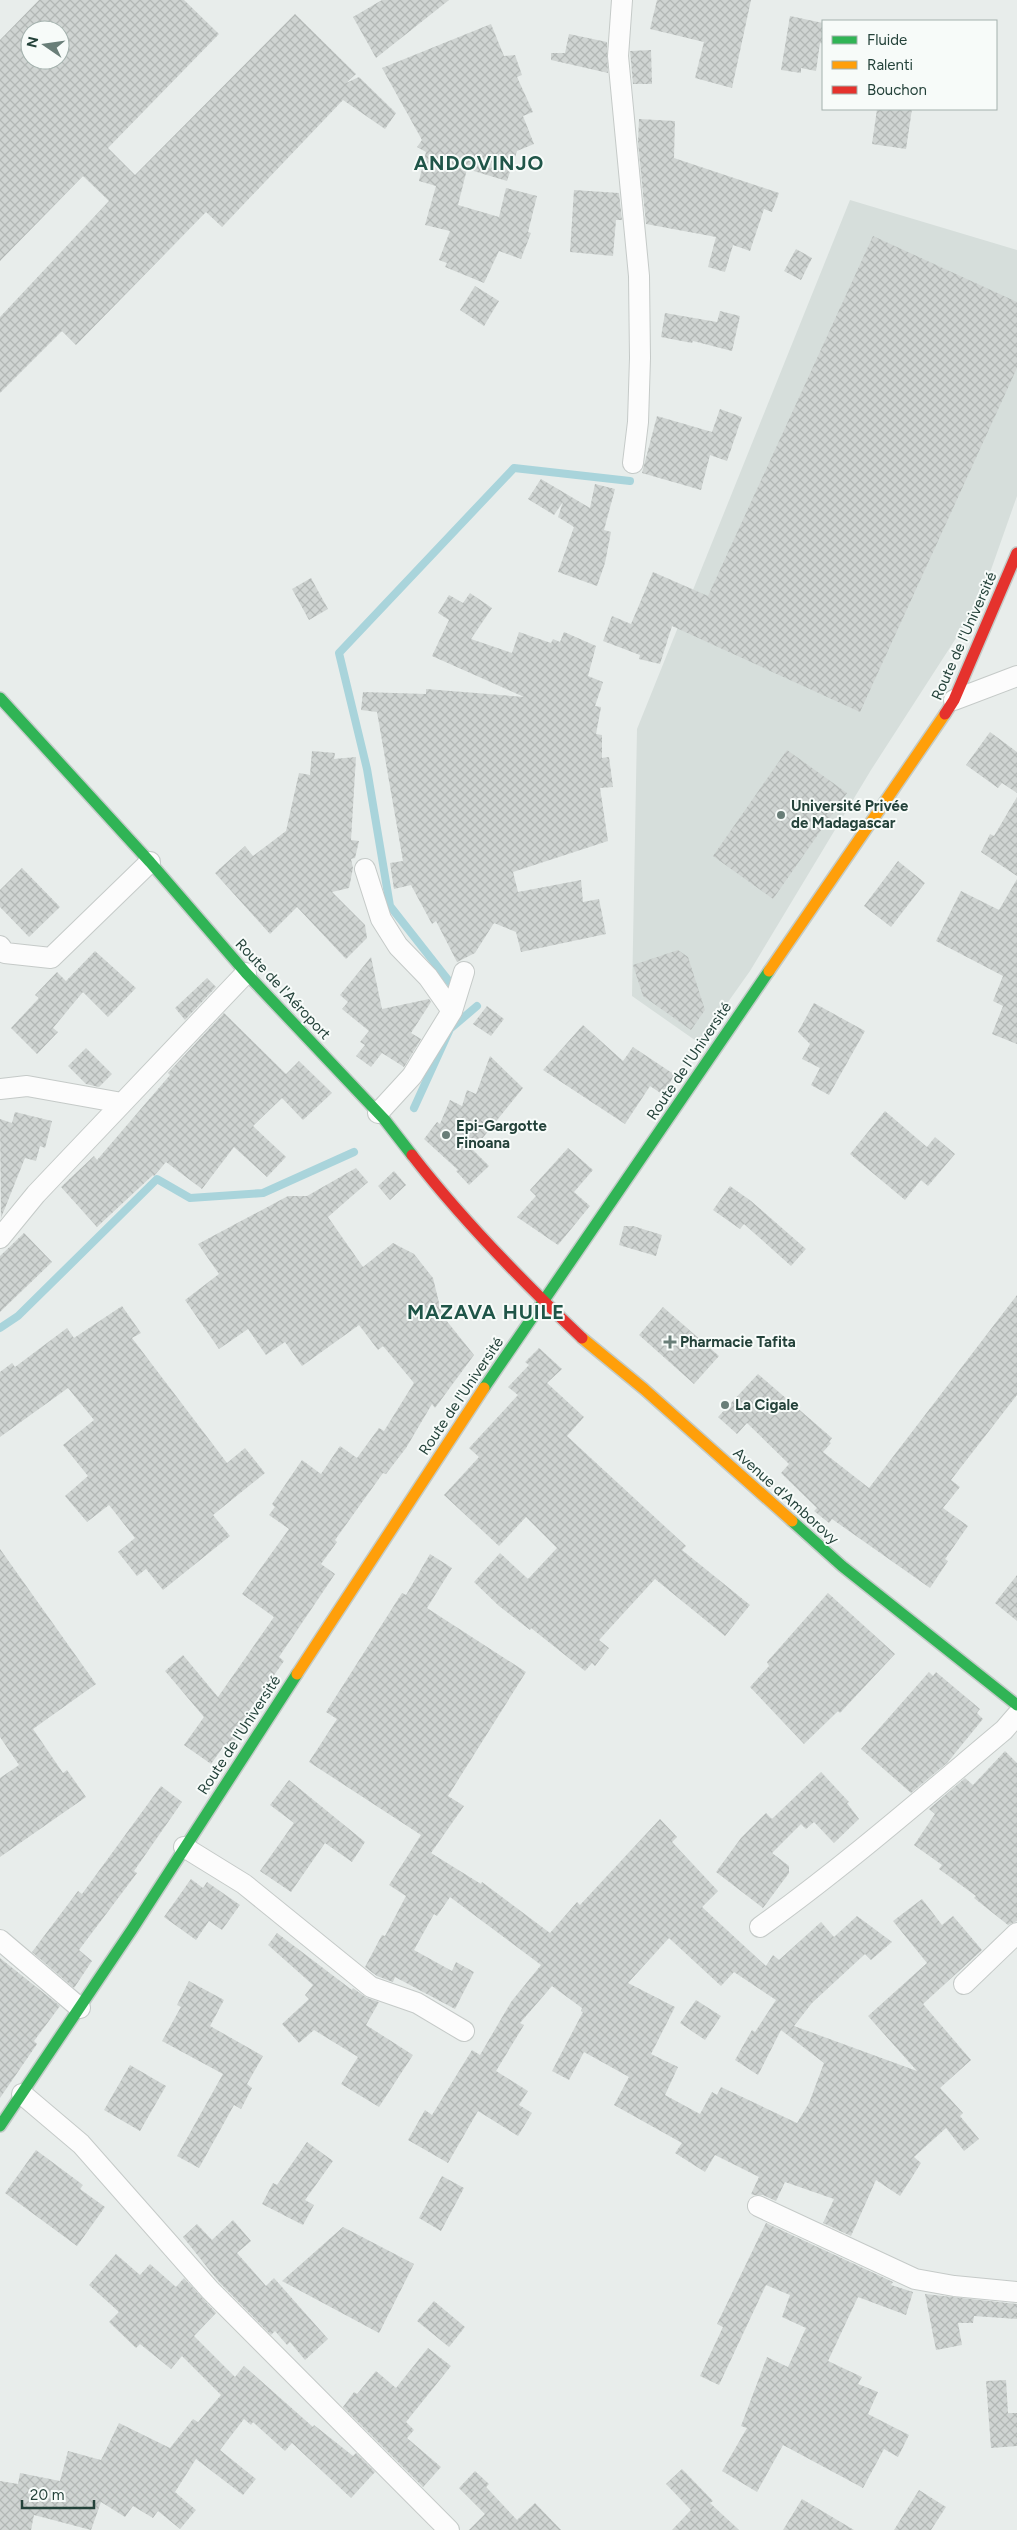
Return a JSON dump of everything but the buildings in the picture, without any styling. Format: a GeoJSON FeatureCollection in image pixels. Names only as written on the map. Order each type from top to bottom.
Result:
{"type":"FeatureCollection","features":[{"type":"Feature","properties":{"kind":"street"},"geometry":{"type":"LineString","coordinates":[[622,0],[618,56],[639,276],[640,358],[638,422],[633,463]]}},
{"type":"Feature","properties":{"kind":"street","name":"Route de l'Université"},"geometry":{"type":"LineString","coordinates":[[0,2126],[80,2008],[443,1449],[954,700],[1017,553]]}},
{"type":"Feature","properties":{"kind":"street"},"geometry":{"type":"LineString","coordinates":[[954,700],[1017,676]]}},
{"type":"Feature","properties":{"kind":"street","name":"Route de l'Aéroport"},"geometry":{"type":"LineString","coordinates":[[0,698],[150,862],[246,973],[378,1113],[451,1205],[543,1301]]}},
{"type":"Feature","properties":{"kind":"street"},"geometry":{"type":"LineString","coordinates":[[0,946],[5,953],[51,958],[150,862]]}},
{"type":"Feature","properties":{"kind":"street"},"geometry":{"type":"LineString","coordinates":[[365,869],[381,919],[398,946],[428,977],[452,1011]]}},
{"type":"Feature","properties":{"kind":"street"},"geometry":{"type":"LineString","coordinates":[[378,1113],[412,1076],[452,1011],[464,972]]}},
{"type":"Feature","properties":{"kind":"street"},"geometry":{"type":"LineString","coordinates":[[0,1238],[36,1194],[246,973]]}},
{"type":"Feature","properties":{"kind":"street"},"geometry":{"type":"LineString","coordinates":[[0,1089],[27,1086],[122,1103]]}},
{"type":"Feature","properties":{"kind":"street","name":"Avenue d'Amborovy"},"geometry":{"type":"LineString","coordinates":[[543,1301],[593,1348],[644,1389],[842,1566],[1017,1705]]}},
{"type":"Feature","properties":{"kind":"street"},"geometry":{"type":"LineString","coordinates":[[760,1927],[798,1900],[906,1812],[1004,1730],[1017,1715]]}},
{"type":"Feature","properties":{"kind":"street"},"geometry":{"type":"LineString","coordinates":[[184,1847],[244,1884],[371,1987],[417,2003],[464,2031]]}},
{"type":"Feature","properties":{"kind":"street"},"geometry":{"type":"LineString","coordinates":[[964,1984],[1017,1933]]}},
{"type":"Feature","properties":{"kind":"street"},"geometry":{"type":"LineString","coordinates":[[0,1940],[80,2008]]}},
{"type":"Feature","properties":{"kind":"street"},"geometry":{"type":"LineString","coordinates":[[22,2094],[81,2144],[210,2290],[449,2530]]}},
{"type":"Feature","properties":{"kind":"street"},"geometry":{"type":"LineString","coordinates":[[758,2206],[915,2279],[954,2286],[1017,2292]]}},
{"type":"Feature","properties":{"kind":"shaded area"},"geometry":{"type":"Polygon","coordinates":[[[850,200],[1017,250],[1017,496],[980,601],[871,770],[750,971],[699,1043],[632,996],[637,729],[850,200]]]}},
{"type":"Feature","properties":{"kind":"waterway"},"geometry":{"type":"LineString","coordinates":[[452,985],[390,906],[367,769],[339,653],[514,468],[630,481]]}},
{"type":"Feature","properties":{"kind":"waterway"},"geometry":{"type":"LineString","coordinates":[[414,1108],[450,1029],[477,1006]]}},
{"type":"Feature","properties":{"kind":"waterway"},"geometry":{"type":"LineString","coordinates":[[0,1328],[18,1316],[157,1179],[190,1198],[263,1193],[354,1152]]}},
{"type":"Feature","properties":{"kind":"traffic: fast"},"geometry":{"type":"LineString","coordinates":[[0,698],[150,862],[246,973],[384,1119],[412,1155]]}},
{"type":"Feature","properties":{"kind":"traffic: fast"},"geometry":{"type":"LineString","coordinates":[[484,1388],[769,971]]}},
{"type":"Feature","properties":{"kind":"traffic: fast"},"geometry":{"type":"LineString","coordinates":[[792,1521],[842,1566],[1017,1705]]}},
{"type":"Feature","properties":{"kind":"traffic: fast"},"geometry":{"type":"LineString","coordinates":[[0,2126],[133,1928],[297,1674]]}},
{"type":"Feature","properties":{"kind":"traffic: slow"},"geometry":{"type":"LineString","coordinates":[[769,971],[945,714]]}},
{"type":"Feature","properties":{"kind":"traffic: slow"},"geometry":{"type":"LineString","coordinates":[[582,1338],[644,1389],[792,1521]]}},
{"type":"Feature","properties":{"kind":"traffic: slow"},"geometry":{"type":"LineString","coordinates":[[297,1674],[484,1388]]}},
{"type":"Feature","properties":{"kind":"traffic: jam"},"geometry":{"type":"LineString","coordinates":[[945,714],[954,700],[1017,553]]}},
{"type":"Feature","properties":{"kind":"traffic: jam"},"geometry":{"type":"LineString","coordinates":[[412,1155],[493,1250],[582,1338]]}},
{"type":"Feature","properties":{"kind":"place","name":"Université Privée de Madagascar"},"geometry":{"type":"Point","coordinates":[781,815]}},
{"type":"Feature","properties":{"kind":"place","name":"Epi-Gargotte Finoana"},"geometry":{"type":"Point","coordinates":[446,1135]}},
{"type":"Feature","properties":{"kind":"place","name":"Pharmacie Tafita"},"geometry":{"type":"Point","coordinates":[670,1342]}},
{"type":"Feature","properties":{"kind":"place","name":"La Cigale"},"geometry":{"type":"Point","coordinates":[725,1405]}},
{"type":"Feature","properties":{"kind":"district","name":"ANDOVINJO"},"geometry":{"type":"Point","coordinates":[479,163]}},
{"type":"Feature","properties":{"kind":"district","name":"MAZAVA HUILE"},"geometry":{"type":"Point","coordinates":[486,1312]}}]}
